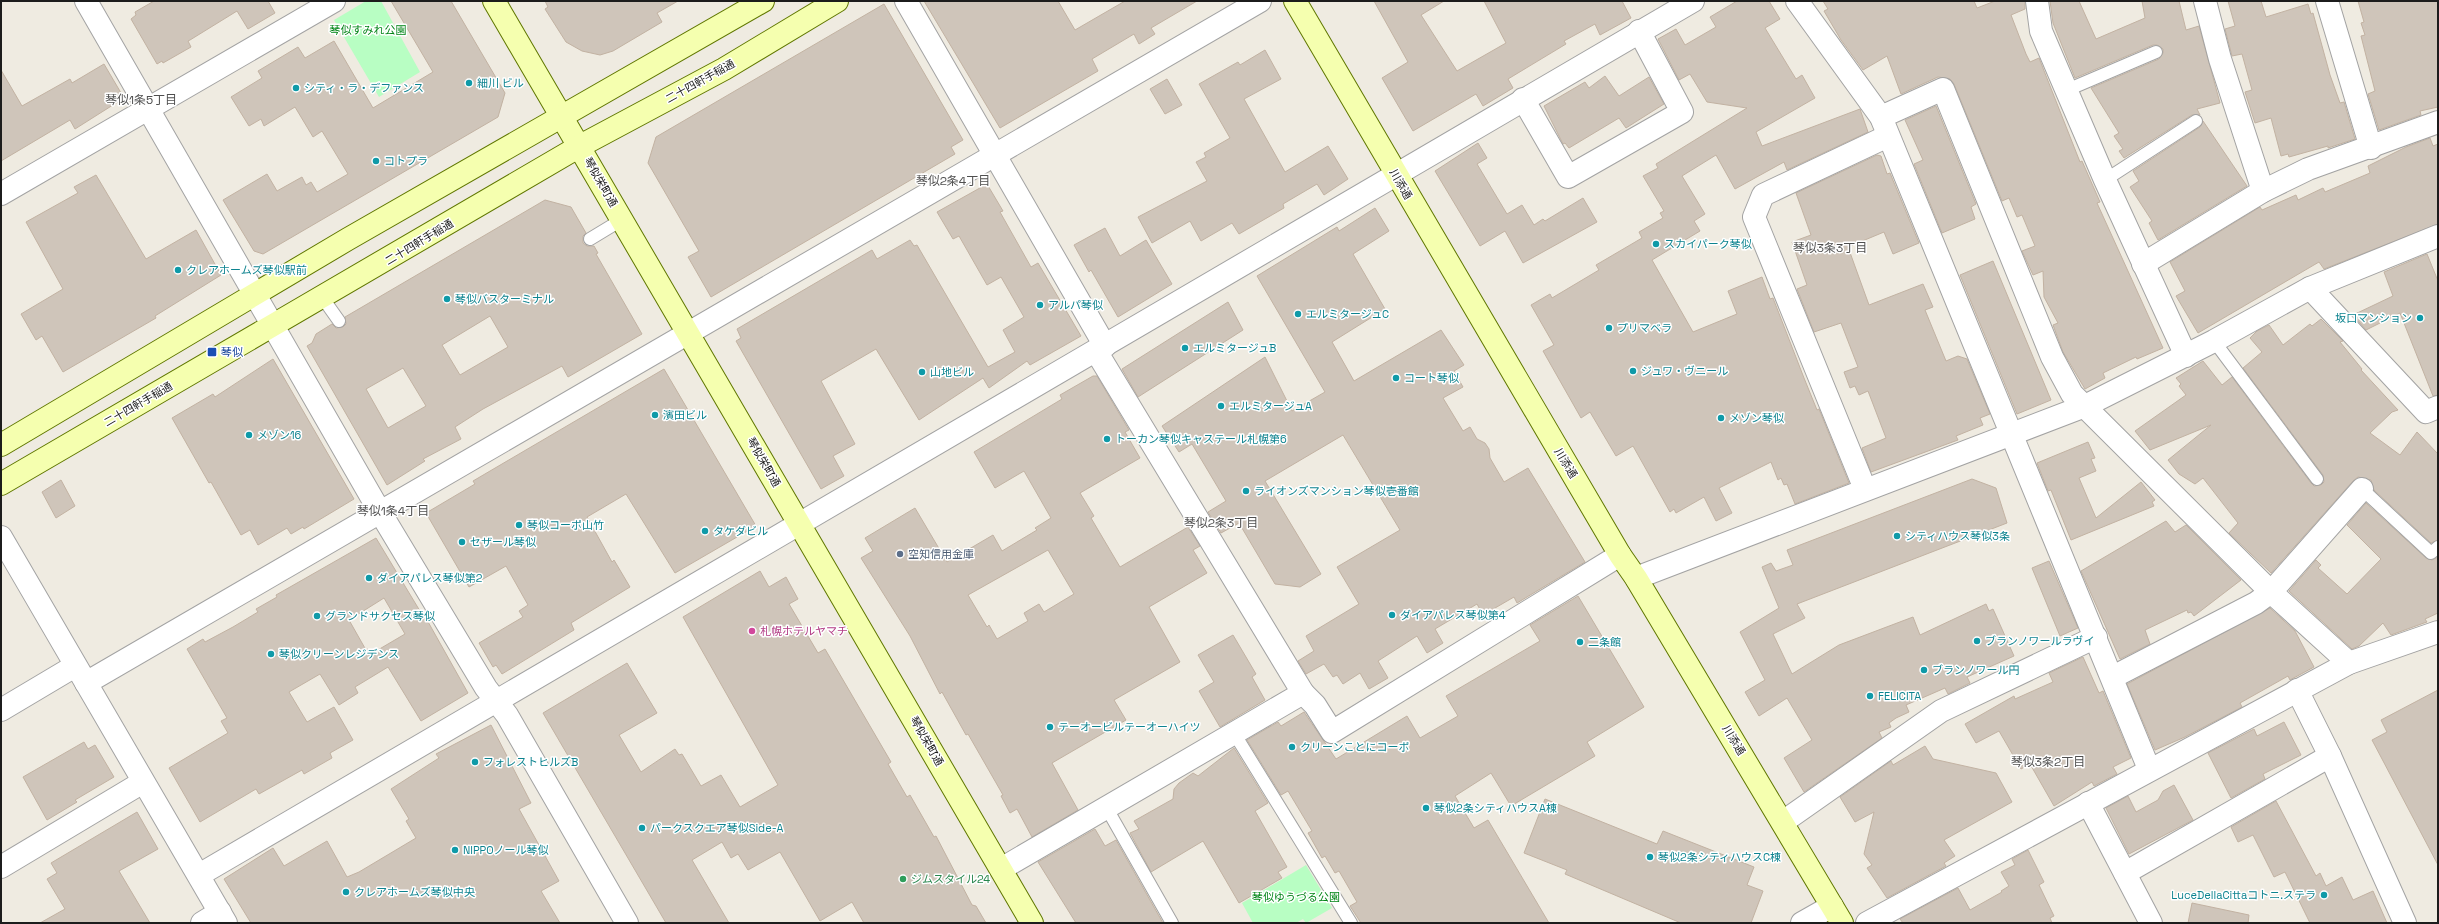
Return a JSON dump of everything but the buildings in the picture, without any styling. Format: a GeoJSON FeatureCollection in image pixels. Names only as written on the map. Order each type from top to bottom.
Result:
{"type":"FeatureCollection","features":[{"type":"Feature","properties":{"kind":"street"},"geometry":{"type":"LineString","coordinates":[[86,1],[150,108],[380,512],[495,700],[507,715],[628,923]]}},
{"type":"Feature","properties":{"kind":"street"},"geometry":{"type":"LineString","coordinates":[[1,194],[334,1]]}},
{"type":"Feature","properties":{"kind":"street","name":"琴似栄町通"},"geometry":{"type":"LineString","coordinates":[[494,1],[801,524],[1032,923]]}},
{"type":"Feature","properties":{"kind":"street"},"geometry":{"type":"LineString","coordinates":[[1,445],[348,239],[764,1]]}},
{"type":"Feature","properties":{"kind":"street","name":"二十四軒手稲通"},"geometry":{"type":"LineString","coordinates":[[1,484],[580,146],[724,69],[837,1]]}},
{"type":"Feature","properties":{"kind":"street"},"geometry":{"type":"LineString","coordinates":[[906,1],[994,154],[1100,349],[1303,693],[1315,705],[1332,732],[1620,555]]}},
{"type":"Feature","properties":{"kind":"street"},"geometry":{"type":"LineString","coordinates":[[1,710],[80,675],[380,512],[994,154],[1260,1]]}},
{"type":"Feature","properties":{"kind":"street","name":"川添通"},"geometry":{"type":"LineString","coordinates":[[1295,1],[1620,555],[1636,578],[1837,914]]}},
{"type":"Feature","properties":{"kind":"street"},"geometry":{"type":"LineString","coordinates":[[199,875],[495,700],[801,524],[1523,99],[1693,1]]}},
{"type":"Feature","properties":{"kind":"street"},"geometry":{"type":"LineString","coordinates":[[1798,1],[1885,126],[2010,434],[2113,677],[2149,769]]}},
{"type":"Feature","properties":{"kind":"street"},"geometry":{"type":"LineString","coordinates":[[2037,1],[2041,31],[2105,180],[2186,356]]}},
{"type":"Feature","properties":{"kind":"street"},"geometry":{"type":"LineString","coordinates":[[2205,1],[2220,59],[2263,191]]}},
{"type":"Feature","properties":{"kind":"street"},"geometry":{"type":"LineString","coordinates":[[2327,1],[2371,148]]}},
{"type":"Feature","properties":{"kind":"street"},"geometry":{"type":"LineString","coordinates":[[1523,99],[1568,177],[1682,112],[1639,31]]}},
{"type":"Feature","properties":{"kind":"street"},"geometry":{"type":"LineString","coordinates":[[1866,489],[1754,217],[1763,194],[1885,126],[1943,89],[2052,357],[2072,394],[2271,592],[2349,663]]}},
{"type":"Feature","properties":{"kind":"street"},"geometry":{"type":"LineString","coordinates":[[2143,264],[2263,191],[2308,169],[2371,148],[2438,122]]}},
{"type":"Feature","properties":{"kind":"street"},"geometry":{"type":"LineString","coordinates":[[1636,578],[2085,406],[2186,356],[2310,288],[2438,236]]}},
{"type":"Feature","properties":{"kind":"street"},"geometry":{"type":"LineString","coordinates":[[2310,288],[2426,412],[2438,407]]}},
{"type":"Feature","properties":{"kind":"street"},"geometry":{"type":"LineString","coordinates":[[2113,677],[2256,604],[2271,592],[2362,489]]}},
{"type":"Feature","properties":{"kind":"street"},"geometry":{"type":"LineString","coordinates":[[1,537],[80,675],[223,918],[202,923]]}},
{"type":"Feature","properties":{"kind":"street"},"geometry":{"type":"LineString","coordinates":[[1867,923],[2149,769],[2349,663],[2438,632]]}},
{"type":"Feature","properties":{"kind":"street"},"geometry":{"type":"LineString","coordinates":[[1783,822],[1941,711],[2096,637]]}},
{"type":"Feature","properties":{"kind":"street"},"geometry":{"type":"LineString","coordinates":[[2297,690],[2330,756],[2405,923]]}},
{"type":"Feature","properties":{"kind":"street"},"geometry":{"type":"LineString","coordinates":[[1001,869],[1303,693]]}},
{"type":"Feature","properties":{"kind":"street"},"geometry":{"type":"LineString","coordinates":[[2125,873],[2330,756]]}},
{"type":"Feature","properties":{"kind":"street"},"geometry":{"type":"LineString","coordinates":[[1,867],[143,782]]}},
{"type":"Feature","properties":{"kind":"street"},"geometry":{"type":"LineString","coordinates":[[2088,803],[2151,923]]}},
{"type":"Feature","properties":{"kind":"street"},"geometry":{"type":"LineString","coordinates":[[1802,923],[1837,914]]}},
{"type":"Feature","properties":{"kind":"lane"},"geometry":{"type":"LineString","coordinates":[[2067,90],[2156,52]]}},
{"type":"Feature","properties":{"kind":"lane"},"geometry":{"type":"LineString","coordinates":[[2105,180],[2196,121]]}},
{"type":"Feature","properties":{"kind":"lane"},"geometry":{"type":"LineString","coordinates":[[590,240],[623,219]]}},
{"type":"Feature","properties":{"kind":"lane"},"geometry":{"type":"LineString","coordinates":[[322,297],[339,321]]}},
{"type":"Feature","properties":{"kind":"lane"},"geometry":{"type":"LineString","coordinates":[[2214,341],[2317,479]]}},
{"type":"Feature","properties":{"kind":"lane"},"geometry":{"type":"LineString","coordinates":[[2362,489],[2431,552],[2438,547]]}},
{"type":"Feature","properties":{"kind":"lane"},"geometry":{"type":"LineString","coordinates":[[1234,733],[1351,923]]}},
{"type":"Feature","properties":{"kind":"lane"},"geometry":{"type":"LineString","coordinates":[[1106,807],[1172,923]]}},
{"type":"Feature","properties":{"kind":"green space","name":"琴似すみれ公園"},"geometry":{"type":"Polygon","coordinates":[[[366,1],[381,1],[420,72],[379,97],[334,20],[366,1]]]}},
{"type":"Feature","properties":{"kind":"green space","name":"琴似ゆうづる公園"},"geometry":{"type":"Polygon","coordinates":[[[1306,865],[1332,908],[1306,923],[1303,919],[1296,923],[1253,923],[1242,903],[1306,865]]]}},
{"type":"Feature","properties":{"kind":"place","name":"細川 ビル"},"geometry":{"type":"Point","coordinates":[469,83]}},
{"type":"Feature","properties":{"kind":"place","name":"シティ・ラ・デファンス"},"geometry":{"type":"Point","coordinates":[296,88]}},
{"type":"Feature","properties":{"kind":"place","name":"コトプラ"},"geometry":{"type":"Point","coordinates":[376,161]}},
{"type":"Feature","properties":{"kind":"place","name":"スカイパーク琴似"},"geometry":{"type":"Point","coordinates":[1656,244]}},
{"type":"Feature","properties":{"kind":"place","name":"クレアホームズ琴似駅前"},"geometry":{"type":"Point","coordinates":[178,270]}},
{"type":"Feature","properties":{"kind":"place","name":"琴似バスターミナル"},"geometry":{"type":"Point","coordinates":[447,299]}},
{"type":"Feature","properties":{"kind":"place","name":"アルパ琴似"},"geometry":{"type":"Point","coordinates":[1040,305]}},
{"type":"Feature","properties":{"kind":"place","name":"エルミタージュC"},"geometry":{"type":"Point","coordinates":[1298,314]}},
{"type":"Feature","properties":{"kind":"place","name":"坂口マンション"},"geometry":{"type":"Point","coordinates":[2420,318]}},
{"type":"Feature","properties":{"kind":"place","name":"プリマベラ"},"geometry":{"type":"Point","coordinates":[1609,328]}},
{"type":"Feature","properties":{"kind":"place","name":"エルミタージュB"},"geometry":{"type":"Point","coordinates":[1185,348]}},
{"type":"Feature","properties":{"kind":"place","name":"琴似"},"geometry":{"type":"Point","coordinates":[212,352]}},
{"type":"Feature","properties":{"kind":"place","name":"ジュワ・ヴニール"},"geometry":{"type":"Point","coordinates":[1633,371]}},
{"type":"Feature","properties":{"kind":"place","name":"山地ビル"},"geometry":{"type":"Point","coordinates":[922,372]}},
{"type":"Feature","properties":{"kind":"place","name":"コート琴似"},"geometry":{"type":"Point","coordinates":[1396,378]}},
{"type":"Feature","properties":{"kind":"place","name":"エルミタージュA"},"geometry":{"type":"Point","coordinates":[1221,406]}},
{"type":"Feature","properties":{"kind":"place","name":"濱田ビル"},"geometry":{"type":"Point","coordinates":[655,415]}},
{"type":"Feature","properties":{"kind":"place","name":"メゾン琴似"},"geometry":{"type":"Point","coordinates":[1721,418]}},
{"type":"Feature","properties":{"kind":"place","name":"メゾン16"},"geometry":{"type":"Point","coordinates":[249,435]}},
{"type":"Feature","properties":{"kind":"place","name":"トーカン琴似キャステール札幌第6"},"geometry":{"type":"Point","coordinates":[1107,439]}},
{"type":"Feature","properties":{"kind":"place","name":"ライオンズマンション琴似壱番館"},"geometry":{"type":"Point","coordinates":[1246,491]}},
{"type":"Feature","properties":{"kind":"place","name":"琴似コーポ山竹"},"geometry":{"type":"Point","coordinates":[519,525]}},
{"type":"Feature","properties":{"kind":"place","name":"タケダビル"},"geometry":{"type":"Point","coordinates":[705,531]}},
{"type":"Feature","properties":{"kind":"place","name":"シティハウス琴似3条"},"geometry":{"type":"Point","coordinates":[1897,536]}},
{"type":"Feature","properties":{"kind":"place","name":"セザール琴似"},"geometry":{"type":"Point","coordinates":[462,542]}},
{"type":"Feature","properties":{"kind":"place","name":"空知信用金庫"},"geometry":{"type":"Point","coordinates":[900,554]}},
{"type":"Feature","properties":{"kind":"place","name":"ダイアパレス琴似第2"},"geometry":{"type":"Point","coordinates":[369,578]}},
{"type":"Feature","properties":{"kind":"place","name":"ダイアパレス琴似第4"},"geometry":{"type":"Point","coordinates":[1392,615]}},
{"type":"Feature","properties":{"kind":"place","name":"グランドサクセス琴似"},"geometry":{"type":"Point","coordinates":[317,616]}},
{"type":"Feature","properties":{"kind":"place","name":"札幌ホテルヤマチ"},"geometry":{"type":"Point","coordinates":[752,631]}},
{"type":"Feature","properties":{"kind":"place","name":"ブランノワールラヴイ"},"geometry":{"type":"Point","coordinates":[1977,641]}},
{"type":"Feature","properties":{"kind":"place","name":"二条館"},"geometry":{"type":"Point","coordinates":[1580,642]}},
{"type":"Feature","properties":{"kind":"place","name":"琴似クリーンレジデンス"},"geometry":{"type":"Point","coordinates":[271,654]}},
{"type":"Feature","properties":{"kind":"place","name":"ブランノワール円"},"geometry":{"type":"Point","coordinates":[1924,670]}},
{"type":"Feature","properties":{"kind":"place","name":"FELICITA"},"geometry":{"type":"Point","coordinates":[1870,696]}},
{"type":"Feature","properties":{"kind":"place","name":"テーオービルテーオーハイツ"},"geometry":{"type":"Point","coordinates":[1050,727]}},
{"type":"Feature","properties":{"kind":"place","name":"クリーンことにコーポ"},"geometry":{"type":"Point","coordinates":[1292,747]}},
{"type":"Feature","properties":{"kind":"place","name":"フォレストヒルズB"},"geometry":{"type":"Point","coordinates":[475,762]}},
{"type":"Feature","properties":{"kind":"place","name":"琴似2条シティハウスA棟"},"geometry":{"type":"Point","coordinates":[1426,808]}},
{"type":"Feature","properties":{"kind":"place","name":"パークスクエア琴似Side-A"},"geometry":{"type":"Point","coordinates":[642,828]}},
{"type":"Feature","properties":{"kind":"place","name":"NIPPOノール琴似"},"geometry":{"type":"Point","coordinates":[455,850]}},
{"type":"Feature","properties":{"kind":"place","name":"琴似2条シティハウスC棟"},"geometry":{"type":"Point","coordinates":[1650,857]}},
{"type":"Feature","properties":{"kind":"place","name":"ジムスタイル24"},"geometry":{"type":"Point","coordinates":[903,879]}},
{"type":"Feature","properties":{"kind":"place","name":"クレアホームズ琴似中央"},"geometry":{"type":"Point","coordinates":[346,892]}},
{"type":"Feature","properties":{"kind":"place","name":"LuceDellaCittaコトニ.ステラ"},"geometry":{"type":"Point","coordinates":[2324,895]}},
{"type":"Feature","properties":{"kind":"district","name":"琴似1条5丁目"},"geometry":{"type":"Point","coordinates":[141,100]}},
{"type":"Feature","properties":{"kind":"district","name":"琴似2条4丁目"},"geometry":{"type":"Point","coordinates":[953,181]}},
{"type":"Feature","properties":{"kind":"district","name":"琴似3条3丁目"},"geometry":{"type":"Point","coordinates":[1830,248]}},
{"type":"Feature","properties":{"kind":"district","name":"琴似1条4丁目"},"geometry":{"type":"Point","coordinates":[393,511]}},
{"type":"Feature","properties":{"kind":"district","name":"琴似2条3丁目"},"geometry":{"type":"Point","coordinates":[1221,523]}},
{"type":"Feature","properties":{"kind":"district","name":"琴似3条2丁目"},"geometry":{"type":"Point","coordinates":[2048,762]}}]}
